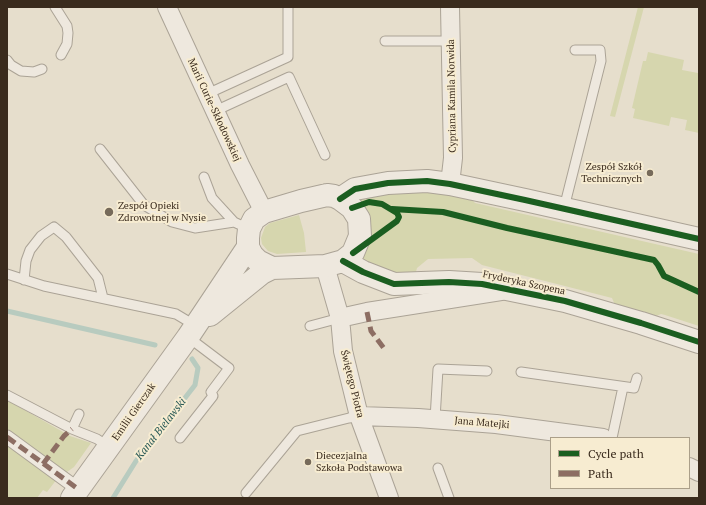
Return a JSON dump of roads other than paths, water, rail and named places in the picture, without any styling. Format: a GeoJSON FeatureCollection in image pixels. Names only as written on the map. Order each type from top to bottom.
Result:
{"type":"FeatureCollection","features":[{"type":"Feature","properties":{"kind":"street","name":"Marii Curie-Skłodowskiej"},"geometry":{"type":"LineString","coordinates":[[167,7],[214,110],[264,212]]}},
{"type":"Feature","properties":{"kind":"street","name":"Cypriana Kamila Norwida"},"geometry":{"type":"LineString","coordinates":[[450,7],[453,158],[450,184]]}},
{"type":"Feature","properties":{"kind":"street"},"geometry":{"type":"LineString","coordinates":[[340,198],[355,189],[388,183],[427,181],[450,184],[564,208],[699,239]]}},
{"type":"Feature","properties":{"kind":"street"},"geometry":{"type":"LineString","coordinates":[[326,195],[340,198],[352,208],[359,219],[360,236],[353,252],[334,264],[272,268],[258,261],[252,255],[244,233],[254,220],[264,212],[326,195]]}},
{"type":"Feature","properties":{"kind":"street","name":"Emilii Gierczak"},"geometry":{"type":"LineString","coordinates":[[75,494],[189,336],[244,233]]}},
{"type":"Feature","properties":{"kind":"street","name":"Fryderyka Szopena"},"geometry":{"type":"LineString","coordinates":[[334,264],[363,272],[394,284],[449,282],[482,284],[511,289],[600,311],[699,342]]}},
{"type":"Feature","properties":{"kind":"street","name":"Świętego Piotra"},"geometry":{"type":"LineString","coordinates":[[334,264],[343,351],[359,416],[389,498]]}},
{"type":"Feature","properties":{"kind":"street","name":"Emilii Gierczak"},"geometry":{"type":"LineString","coordinates":[[189,336],[262,273],[272,268]]}},
{"type":"Feature","properties":{"kind":"street","name":"Fryderyka Szopena"},"geometry":{"type":"LineString","coordinates":[[340,318],[367,312],[511,289]]}},
{"type":"Feature","properties":{"kind":"street","name":"Jana Matejki"},"geometry":{"type":"LineString","coordinates":[[359,416],[435,419],[509,425],[596,437]]}},
{"type":"Feature","properties":{"kind":"street"},"geometry":{"type":"LineString","coordinates":[[7,437],[75,494]]}},
{"type":"Feature","properties":{"kind":"street"},"geometry":{"type":"LineString","coordinates":[[690,467],[699,472]]}},
{"type":"Feature","properties":{"kind":"lane"},"geometry":{"type":"LineString","coordinates":[[55,7],[67,26],[68,33],[65,49],[61,54]]}},
{"type":"Feature","properties":{"kind":"lane"},"geometry":{"type":"LineString","coordinates":[[207,94],[288,57],[288,7]]}},
{"type":"Feature","properties":{"kind":"lane"},"geometry":{"type":"LineString","coordinates":[[385,41],[450,41]]}},
{"type":"Feature","properties":{"kind":"lane"},"geometry":{"type":"LineString","coordinates":[[564,208],[600,61],[600,50],[575,50]]}},
{"type":"Feature","properties":{"kind":"lane"},"geometry":{"type":"LineString","coordinates":[[7,60],[11,65],[21,71],[34,72],[42,69]]}},
{"type":"Feature","properties":{"kind":"lane"},"geometry":{"type":"LineString","coordinates":[[214,110],[289,77],[325,155]]}},
{"type":"Feature","properties":{"kind":"lane"},"geometry":{"type":"LineString","coordinates":[[100,148],[144,205],[172,222],[195,228],[244,233]]}},
{"type":"Feature","properties":{"kind":"lane"},"geometry":{"type":"LineString","coordinates":[[204,177],[212,198],[244,233]]}},
{"type":"Feature","properties":{"kind":"lane"},"geometry":{"type":"LineString","coordinates":[[24,280],[26,262],[30,250],[41,236],[54,227],[66,237],[98,278],[103,298]]}},
{"type":"Feature","properties":{"kind":"lane"},"geometry":{"type":"LineString","coordinates":[[7,274],[44,286],[176,314],[189,336],[229,368],[211,392],[213,396],[180,438]]}},
{"type":"Feature","properties":{"kind":"lane"},"geometry":{"type":"LineString","coordinates":[[310,326],[340,318]]}},
{"type":"Feature","properties":{"kind":"lane"},"geometry":{"type":"LineString","coordinates":[[435,419],[438,369],[487,371]]}},
{"type":"Feature","properties":{"kind":"lane"},"geometry":{"type":"LineString","coordinates":[[521,372],[634,388],[637,378]]}},
{"type":"Feature","properties":{"kind":"lane"},"geometry":{"type":"LineString","coordinates":[[612,437],[622,387]]}},
{"type":"Feature","properties":{"kind":"lane"},"geometry":{"type":"LineString","coordinates":[[7,395],[72,429],[97,439],[109,447]]}},
{"type":"Feature","properties":{"kind":"lane"},"geometry":{"type":"LineString","coordinates":[[72,429],[79,414]]}},
{"type":"Feature","properties":{"kind":"lane"},"geometry":{"type":"LineString","coordinates":[[246,493],[297,431],[359,416]]}},
{"type":"Feature","properties":{"kind":"lane"},"geometry":{"type":"LineString","coordinates":[[438,468],[449,498]]}},
{"type":"Feature","properties":{"kind":"waterway","name":"Kanał Bielawski"},"geometry":{"type":"LineString","coordinates":[[7,311],[155,345]]}},
{"type":"Feature","properties":{"kind":"waterway","name":"Kanał Bielawski"},"geometry":{"type":"LineString","coordinates":[[113,498],[136,461],[195,385],[198,368],[192,359]]}},
{"type":"Feature","properties":{"kind":"place","name":"Zespół Szkół Technicznych"},"geometry":{"type":"Point","coordinates":[650,173]}},
{"type":"Feature","properties":{"kind":"place","name":"Zespół Opieki Zdrowotnej w Nysie"},"geometry":{"type":"Point","coordinates":[109,212]}},
{"type":"Feature","properties":{"kind":"place","name":"Diecezjalna Szkoła Podstawowa"},"geometry":{"type":"Point","coordinates":[308,462]}}]}
